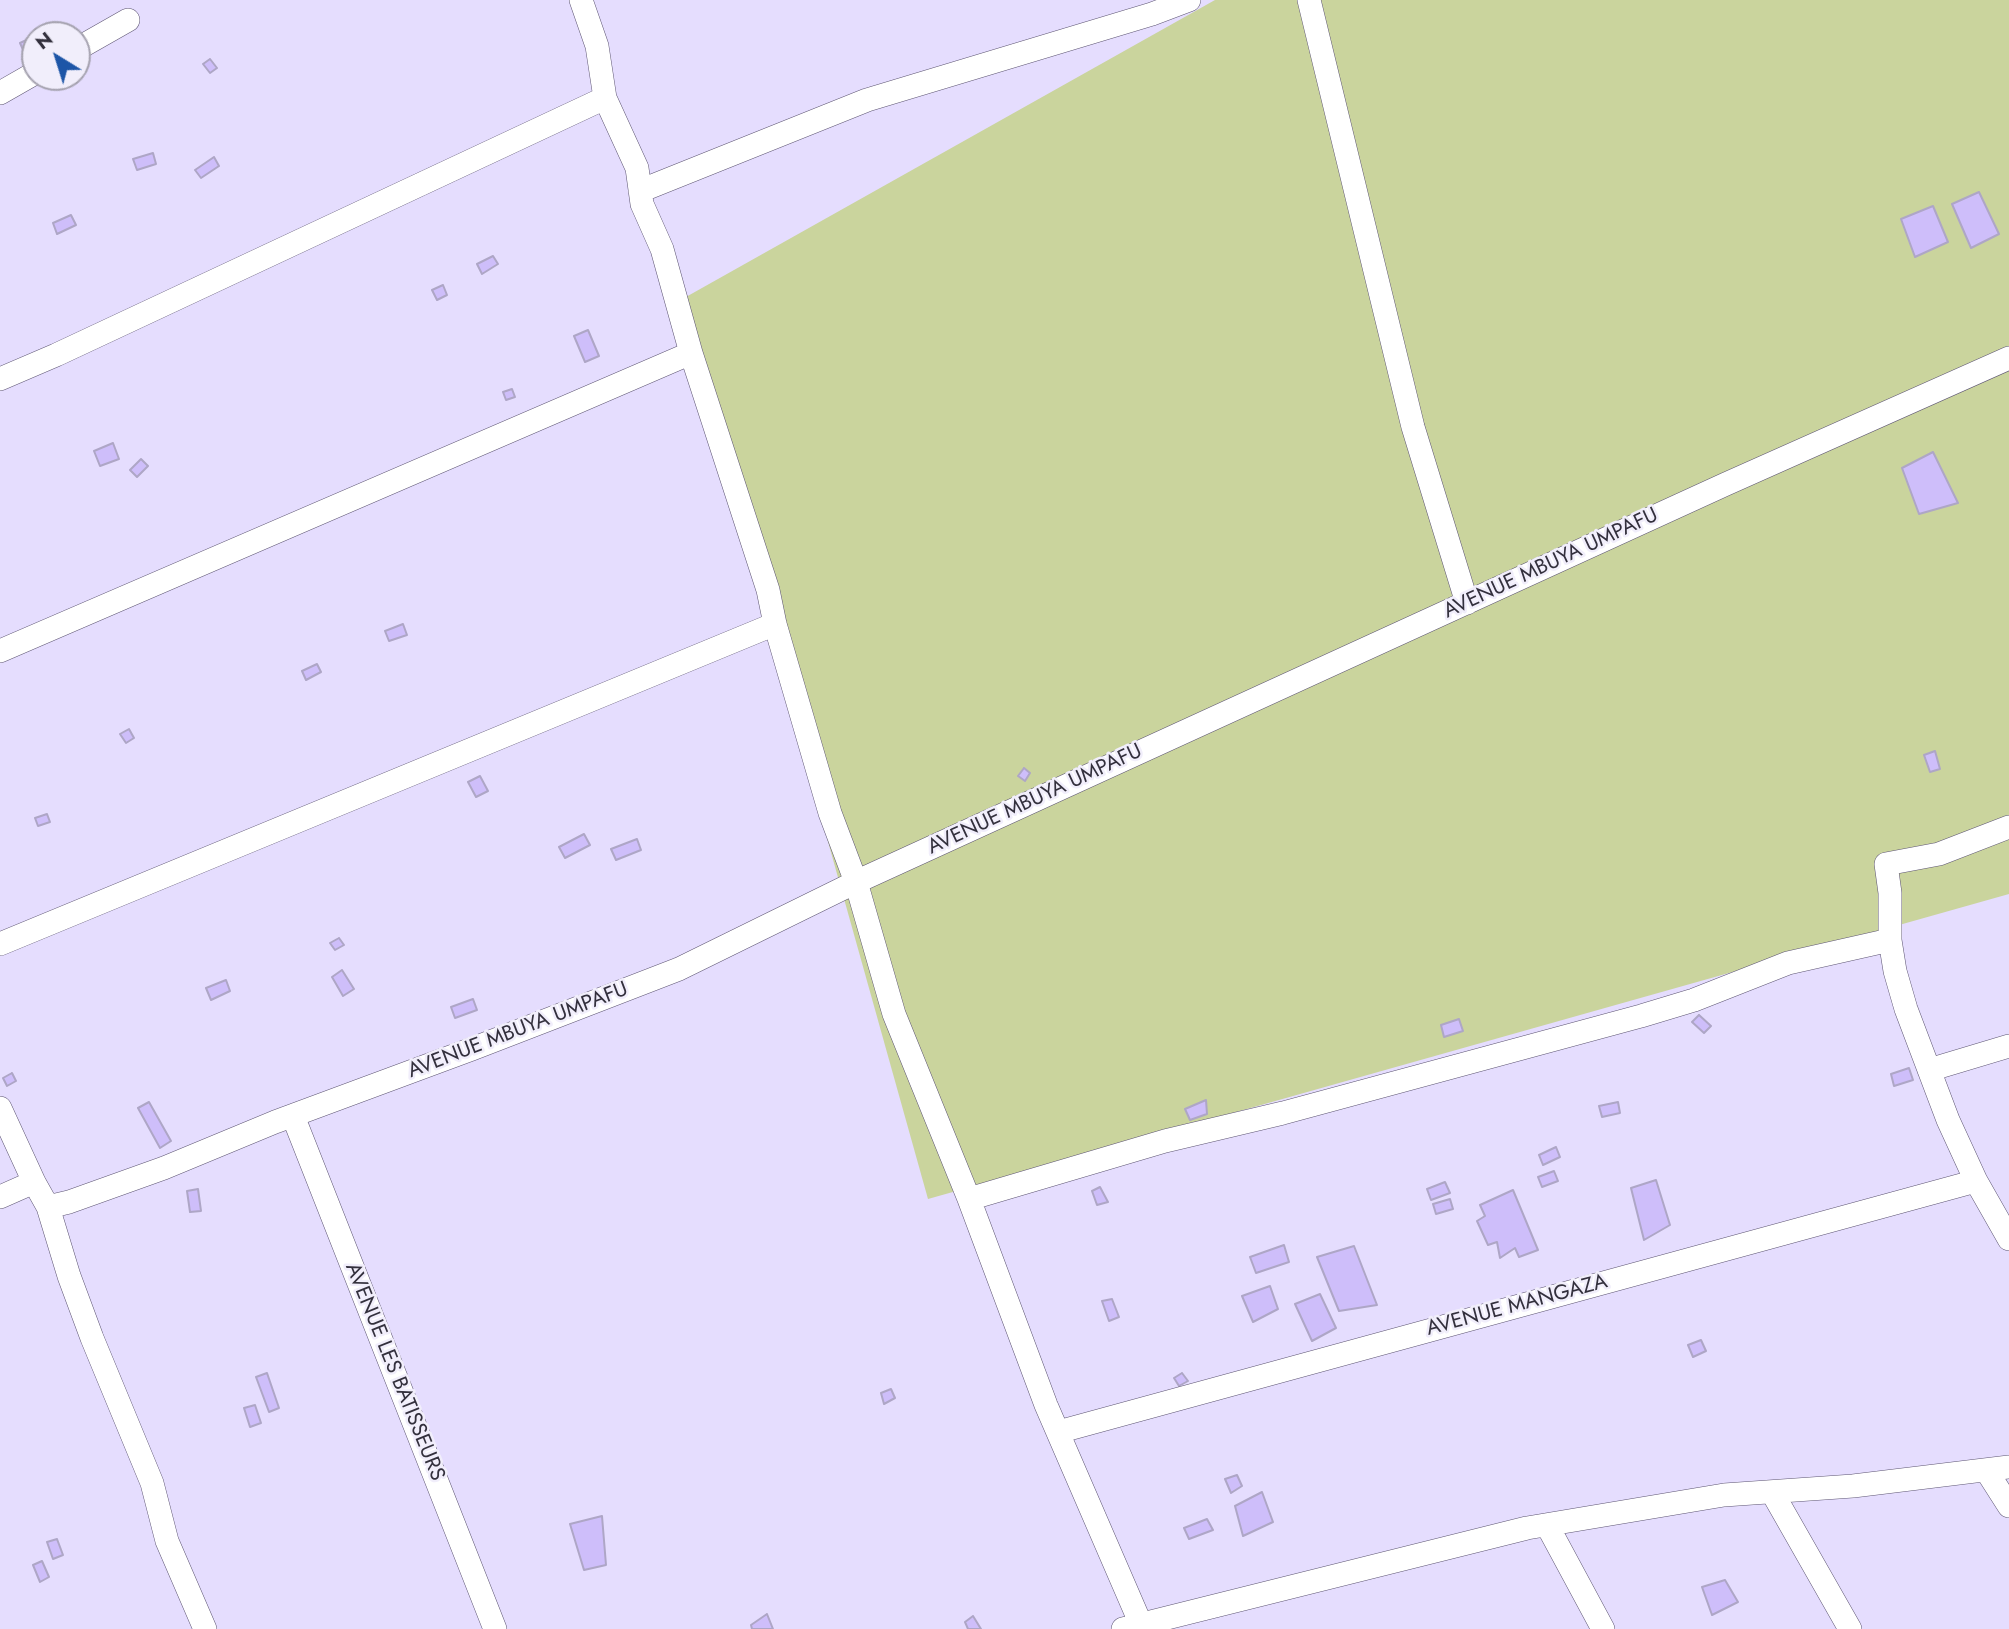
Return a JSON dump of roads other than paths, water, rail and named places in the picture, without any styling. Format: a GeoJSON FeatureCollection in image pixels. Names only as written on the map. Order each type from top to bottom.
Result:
{"type":"FeatureCollection","features":[{"type":"Feature","properties":{"kind":"street"},"geometry":{"type":"LineString","coordinates":[[581,0],[597,46],[605,98],[636,168],[642,204],[662,248],[691,353],[768,590],[775,624],[830,813],[856,881],[894,1014],[1136,1628],[1527,1528],[1724,1495],[1853,1486],[2009,1467]]}},
{"type":"Feature","properties":{"kind":"street"},"geometry":{"type":"LineString","coordinates":[[640,191],[867,100],[1150,7],[1189,0]]}},
{"type":"Feature","properties":{"kind":"street"},"geometry":{"type":"LineString","coordinates":[[1309,0],[1413,428],[1467,603]]}},
{"type":"Feature","properties":{"kind":"street"},"geometry":{"type":"LineString","coordinates":[[91,41],[128,20]]}},
{"type":"Feature","properties":{"kind":"street"},"geometry":{"type":"LineString","coordinates":[[0,93],[21,81]]}},
{"type":"Feature","properties":{"kind":"street"},"geometry":{"type":"LineString","coordinates":[[0,379],[605,98]]}},
{"type":"Feature","properties":{"kind":"street"},"geometry":{"type":"LineString","coordinates":[[0,650],[691,353]]}},
{"type":"Feature","properties":{"kind":"street","name":"AVENUE MBUYA UMPAFU"},"geometry":{"type":"LineString","coordinates":[[48,1207],[164,1168],[679,969],[856,881],[2009,358]]}},
{"type":"Feature","properties":{"kind":"street"},"geometry":{"type":"LineString","coordinates":[[0,944],[775,624]]}},
{"type":"Feature","properties":{"kind":"street"},"geometry":{"type":"LineString","coordinates":[[2009,827],[1939,854],[1886,864],[1890,893],[1890,940],[1895,971],[1928,1070],[1948,1119],[1976,1181],[2009,1239]]}},
{"type":"Feature","properties":{"kind":"street"},"geometry":{"type":"LineString","coordinates":[[969,1199],[1140,1148],[1283,1113],[1640,1016],[1749,980],[1788,964],[1890,940]]}},
{"type":"Feature","properties":{"kind":"street"},"geometry":{"type":"LineString","coordinates":[[1928,1070],[2009,1046]]}},
{"type":"Feature","properties":{"kind":"street"},"geometry":{"type":"LineString","coordinates":[[0,1108],[48,1207],[92,1338],[152,1483],[167,1541],[205,1629]]}},
{"type":"Feature","properties":{"kind":"street","name":"AVENUE LES BATISSEURS"},"geometry":{"type":"LineString","coordinates":[[293,1116],[495,1629]]}},
{"type":"Feature","properties":{"kind":"street","name":"AVENUE MANGAZA"},"geometry":{"type":"LineString","coordinates":[[1058,1432],[1976,1181]]}},
{"type":"Feature","properties":{"kind":"street"},"geometry":{"type":"LineString","coordinates":[[0,1197],[34,1182]]}},
{"type":"Feature","properties":{"kind":"street"},"geometry":{"type":"LineString","coordinates":[[1986,1470],[2009,1506]]}},
{"type":"Feature","properties":{"kind":"street"},"geometry":{"type":"LineString","coordinates":[[1772,1492],[1850,1629]]}},
{"type":"Feature","properties":{"kind":"street"},"geometry":{"type":"LineString","coordinates":[[1546,1525],[1604,1629]]}}]}
